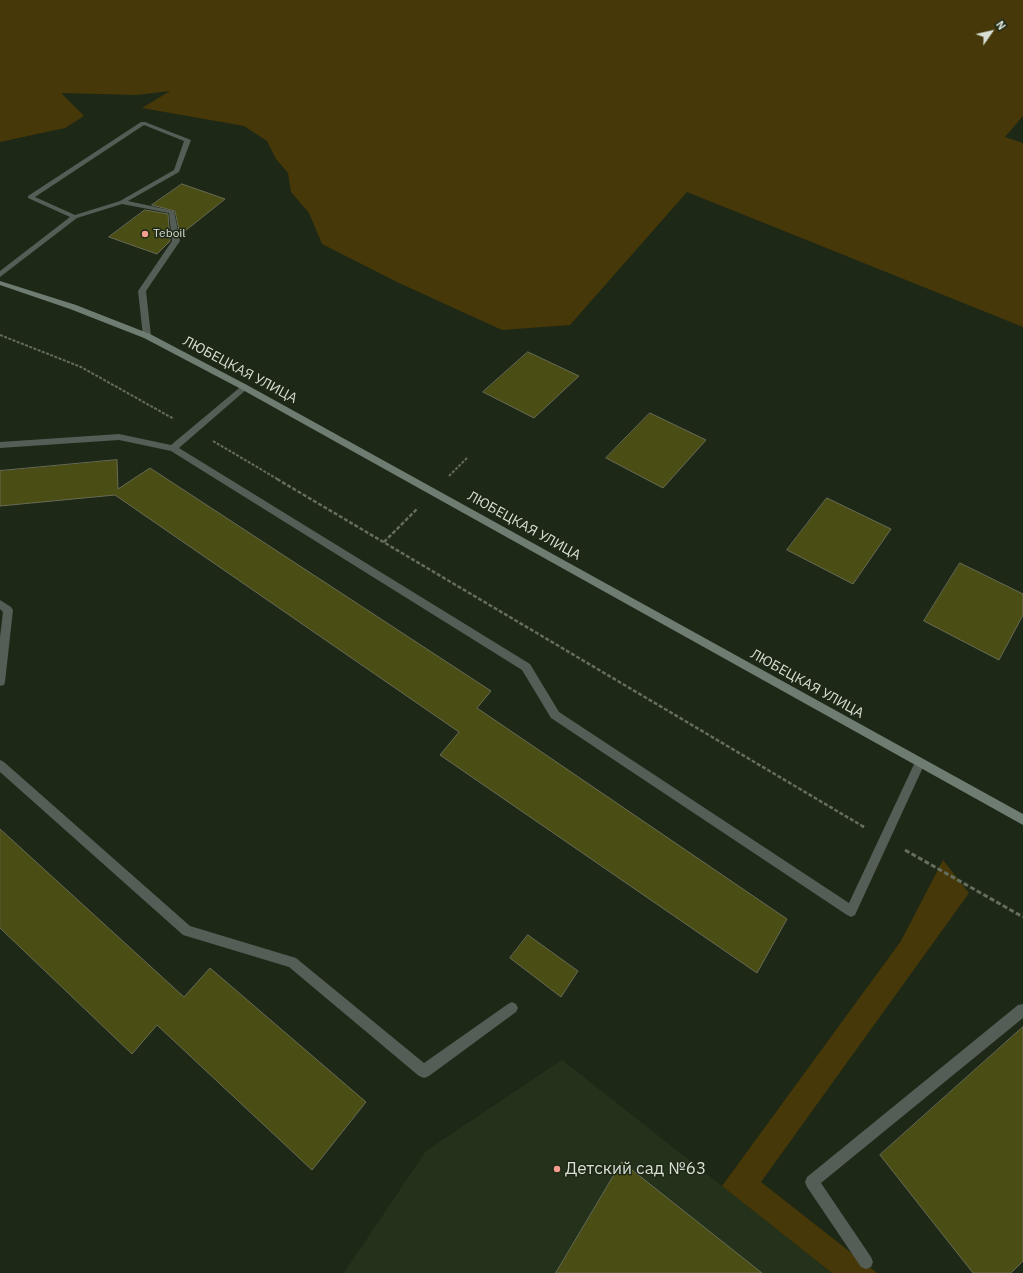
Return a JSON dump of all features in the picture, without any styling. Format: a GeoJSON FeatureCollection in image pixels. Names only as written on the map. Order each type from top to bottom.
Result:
{"type":"FeatureCollection","features":[{"type":"Feature","properties":{"kind":"street","name":"ЛЮБЕЦКАЯ УЛИЦА"},"geometry":{"type":"LineString","coordinates":[[0,283],[73,307],[147,336],[244,387],[1023,820]]}},
{"type":"Feature","properties":{"kind":"lane"},"geometry":{"type":"LineString","coordinates":[[0,275],[75,217],[122,202],[177,171],[188,140],[143,123],[30,197],[75,217]]}},
{"type":"Feature","properties":{"kind":"lane"},"geometry":{"type":"LineString","coordinates":[[122,202],[172,212],[176,241],[142,291],[147,336]]}},
{"type":"Feature","properties":{"kind":"lane"},"geometry":{"type":"LineString","coordinates":[[174,448],[244,387]]}},
{"type":"Feature","properties":{"kind":"lane"},"geometry":{"type":"LineString","coordinates":[[0,445],[119,437],[174,448],[526,667],[555,715],[851,912],[920,763]]}},
{"type":"Feature","properties":{"kind":"lane"},"geometry":{"type":"LineString","coordinates":[[0,604],[8,610],[0,682]]}},
{"type":"Feature","properties":{"kind":"lane"},"geometry":{"type":"LineString","coordinates":[[0,765],[188,931],[292,962],[424,1071],[512,1008]]}},
{"type":"Feature","properties":{"kind":"lane"},"geometry":{"type":"LineString","coordinates":[[866,1262],[812,1182],[1023,1010]]}},
{"type":"Feature","properties":{"kind":"path"},"geometry":{"type":"LineString","coordinates":[[0,335],[81,367],[195,431],[885,839],[1023,917]]}},
{"type":"Feature","properties":{"kind":"shaded area"},"geometry":{"type":"Polygon","coordinates":[[[0,0],[1023,0],[1023,116],[1005,137],[1023,143],[1023,327],[687,192],[570,325],[502,330],[399,283],[322,244],[309,213],[291,192],[288,173],[276,159],[267,141],[244,126],[142,108],[170,91],[137,95],[61,93],[84,116],[65,128],[0,142],[0,0]]]}},
{"type":"Feature","properties":{"kind":"shaded area"},"geometry":{"type":"Polygon","coordinates":[[[943,860],[969,893],[761,1182],[877,1273],[832,1273],[722,1186],[901,941],[943,860]]]}},
{"type":"Feature","properties":{"kind":"shaded area","name":"Детский сад №63"},"geometry":{"type":"Polygon","coordinates":[[[562,1060],[832,1273],[344,1273],[426,1151],[562,1060]]]}},
{"type":"Feature","properties":{"kind":"building"},"geometry":{"type":"Polygon","coordinates":[[[182,184],[225,199],[180,235],[175,211],[152,205],[182,184]]]}},
{"type":"Feature","properties":{"kind":"building"},"geometry":{"type":"Polygon","coordinates":[[[145,210],[168,214],[170,241],[157,254],[109,237],[145,210]]]}},
{"type":"Feature","properties":{"kind":"building"},"geometry":{"type":"Polygon","coordinates":[[[528,352],[579,376],[534,418],[483,392],[528,352]]]}},
{"type":"Feature","properties":{"kind":"building"},"geometry":{"type":"Polygon","coordinates":[[[650,413],[706,440],[663,488],[606,458],[650,413]]]}},
{"type":"Feature","properties":{"kind":"building"},"geometry":{"type":"Polygon","coordinates":[[[117,460],[118,489],[150,468],[491,691],[477,708],[787,919],[757,973],[440,755],[459,732],[115,495],[0,506],[0,471],[117,460]]]}},
{"type":"Feature","properties":{"kind":"building"},"geometry":{"type":"Polygon","coordinates":[[[827,498],[891,529],[853,584],[787,550],[827,498]]]}},
{"type":"Feature","properties":{"kind":"building"},"geometry":{"type":"Polygon","coordinates":[[[960,563],[1023,594],[1023,615],[999,660],[924,621],[960,563]]]}},
{"type":"Feature","properties":{"kind":"building"},"geometry":{"type":"Polygon","coordinates":[[[0,829],[184,997],[210,968],[366,1102],[312,1170],[157,1025],[132,1054],[0,928],[0,829]]]}},
{"type":"Feature","properties":{"kind":"building"},"geometry":{"type":"Polygon","coordinates":[[[528,935],[578,971],[561,997],[510,958],[528,935]]]}},
{"type":"Feature","properties":{"kind":"building"},"geometry":{"type":"Polygon","coordinates":[[[1023,1027],[1023,1261],[1011,1273],[973,1273],[880,1155],[1023,1027]]]}},
{"type":"Feature","properties":{"kind":"building"},"geometry":{"type":"Polygon","coordinates":[[[622,1162],[762,1273],[556,1273],[622,1162]]]}},
{"type":"Feature","properties":{"kind":"place","name":"Teboil"},"geometry":{"type":"Point","coordinates":[145,234]}},
{"type":"Feature","properties":{"kind":"place","name":"Детский сад №63"},"geometry":{"type":"Point","coordinates":[557,1169]}}]}
